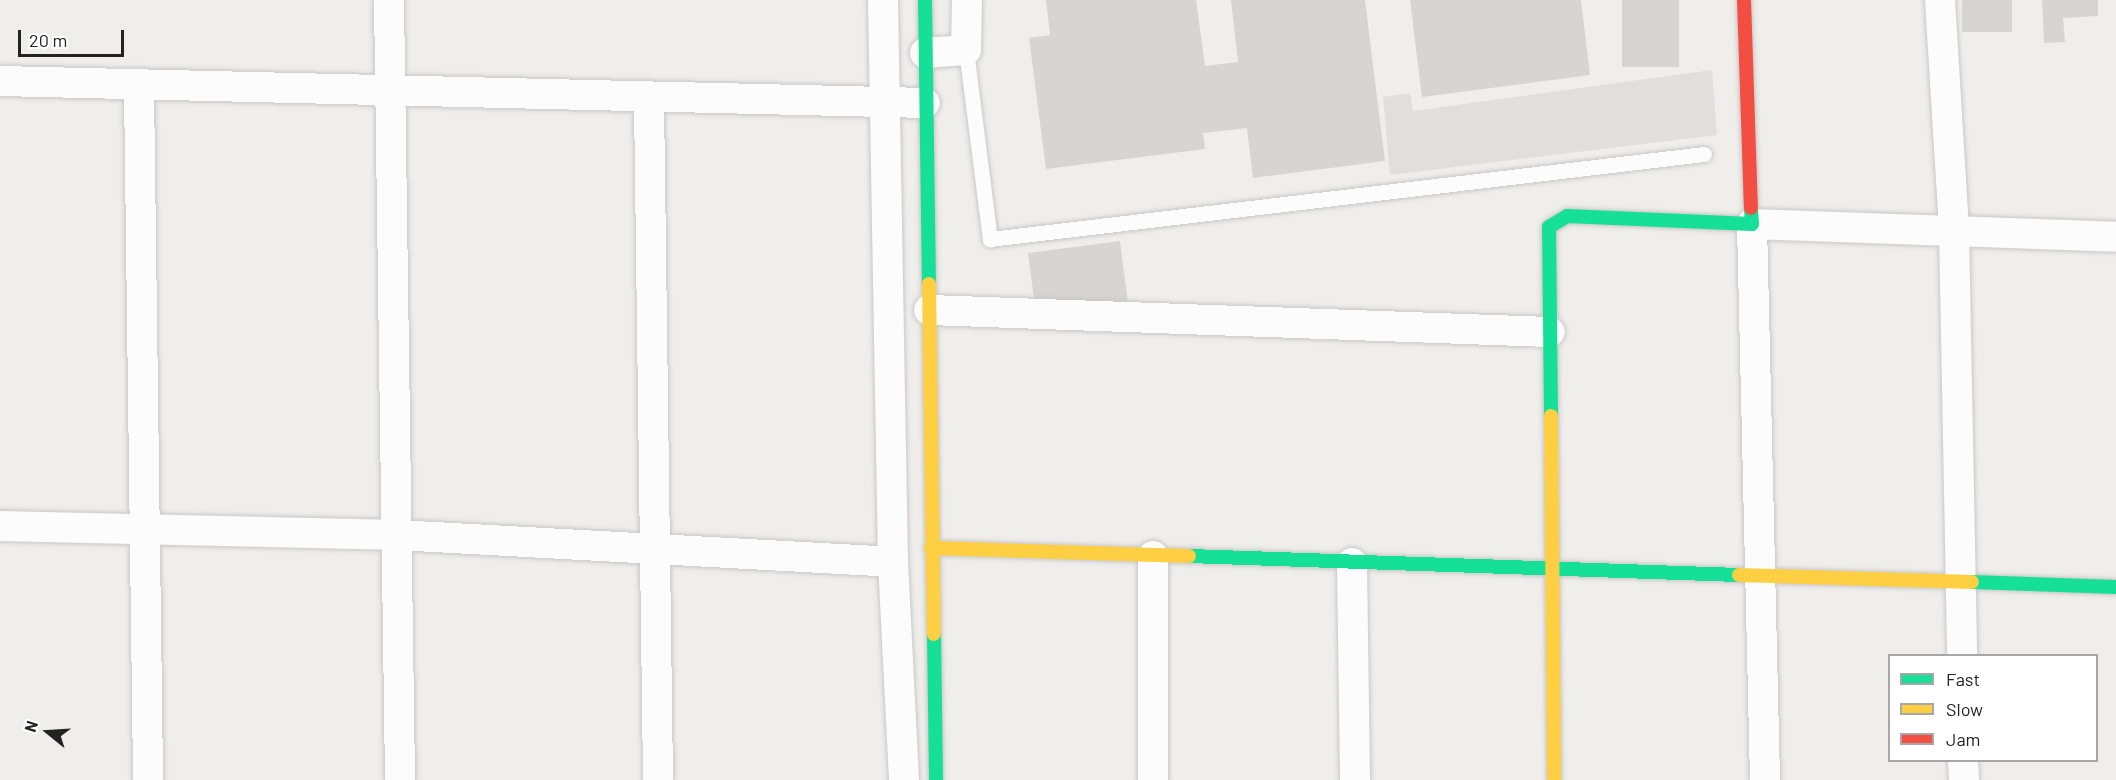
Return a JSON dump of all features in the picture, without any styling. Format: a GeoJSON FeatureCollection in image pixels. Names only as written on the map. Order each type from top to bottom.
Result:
{"type":"FeatureCollection","features":[{"type":"Feature","properties":{"kind":"street"},"geometry":{"type":"LineString","coordinates":[[389,0],[400,780]]}},
{"type":"Feature","properties":{"kind":"street"},"geometry":{"type":"LineString","coordinates":[[883,0],[893,562],[904,780]]}},
{"type":"Feature","properties":{"kind":"street"},"geometry":{"type":"LineString","coordinates":[[925,0],[936,780]]}},
{"type":"Feature","properties":{"kind":"street"},"geometry":{"type":"LineString","coordinates":[[925,53],[966,50],[967,0]]}},
{"type":"Feature","properties":{"kind":"street"},"geometry":{"type":"LineString","coordinates":[[1744,0],[1752,224],[1765,780]]}},
{"type":"Feature","properties":{"kind":"street"},"geometry":{"type":"LineString","coordinates":[[1940,0],[1954,230],[1962,654]]}},
{"type":"Feature","properties":{"kind":"street"},"geometry":{"type":"LineString","coordinates":[[0,81],[139,88],[391,91],[649,100],[925,104]]}},
{"type":"Feature","properties":{"kind":"street"},"geometry":{"type":"LineString","coordinates":[[139,88],[142,533],[148,780]]}},
{"type":"Feature","properties":{"kind":"street"},"geometry":{"type":"LineString","coordinates":[[649,100],[657,551],[658,780]]}},
{"type":"Feature","properties":{"kind":"street"},"geometry":{"type":"LineString","coordinates":[[1554,780],[1554,571],[1549,227],[1568,216],[2116,237]]}},
{"type":"Feature","properties":{"kind":"street"},"geometry":{"type":"LineString","coordinates":[[930,310],[1550,332]]}},
{"type":"Feature","properties":{"kind":"street"},"geometry":{"type":"LineString","coordinates":[[0,526],[142,533],[397,536],[893,562]]}},
{"type":"Feature","properties":{"kind":"street"},"geometry":{"type":"LineString","coordinates":[[931,548],[1554,571],[2116,587]]}},
{"type":"Feature","properties":{"kind":"street"},"geometry":{"type":"LineString","coordinates":[[1153,556],[1153,780]]}},
{"type":"Feature","properties":{"kind":"street"},"geometry":{"type":"LineString","coordinates":[[1352,563],[1355,780]]}},
{"type":"Feature","properties":{"kind":"street"},"geometry":{"type":"LineString","coordinates":[[1963,762],[1964,780]]}},
{"type":"Feature","properties":{"kind":"lane"},"geometry":{"type":"LineString","coordinates":[[966,50],[990,239],[1704,154]]}},
{"type":"Feature","properties":{"kind":"shaded area"},"geometry":{"type":"Polygon","coordinates":[[[1712,70],[1717,135],[1390,175],[1383,97],[1410,93],[1413,111],[1712,70]]]}},
{"type":"Feature","properties":{"kind":"building"},"geometry":{"type":"Polygon","coordinates":[[[1046,0],[1196,0],[1205,66],[1238,62],[1231,0],[1365,0],[1385,161],[1253,178],[1247,128],[1203,133],[1205,149],[1046,169],[1029,38],[1050,35],[1046,0]]]}},
{"type":"Feature","properties":{"kind":"building"},"geometry":{"type":"Polygon","coordinates":[[[1410,0],[1581,0],[1590,75],[1422,97],[1410,0]]]}},
{"type":"Feature","properties":{"kind":"building"},"geometry":{"type":"Polygon","coordinates":[[[1622,0],[1679,0],[1679,67],[1622,67],[1622,0]]]}},
{"type":"Feature","properties":{"kind":"building"},"geometry":{"type":"Polygon","coordinates":[[[1962,0],[2012,0],[2012,32],[1962,32],[1962,0]]]}},
{"type":"Feature","properties":{"kind":"building"},"geometry":{"type":"Polygon","coordinates":[[[2042,0],[2098,0],[2098,16],[2063,18],[2065,42],[2044,43],[2042,0]]]}},
{"type":"Feature","properties":{"kind":"building"},"geometry":{"type":"Polygon","coordinates":[[[1120,241],[1128,303],[1034,299],[1028,253],[1120,241]]]}},
{"type":"Feature","properties":{"kind":"traffic: fast"},"geometry":{"type":"LineString","coordinates":[[925,0],[929,284]]}},
{"type":"Feature","properties":{"kind":"traffic: fast"},"geometry":{"type":"LineString","coordinates":[[1551,416],[1549,227],[1567,216],[1752,224],[1751,208]]}},
{"type":"Feature","properties":{"kind":"traffic: fast"},"geometry":{"type":"LineString","coordinates":[[1189,556],[1739,575]]}},
{"type":"Feature","properties":{"kind":"traffic: fast"},"geometry":{"type":"LineString","coordinates":[[1972,582],[2116,587]]}},
{"type":"Feature","properties":{"kind":"traffic: fast"},"geometry":{"type":"LineString","coordinates":[[934,634],[936,780]]}},
{"type":"Feature","properties":{"kind":"traffic: slow"},"geometry":{"type":"LineString","coordinates":[[929,284],[934,634]]}},
{"type":"Feature","properties":{"kind":"traffic: slow"},"geometry":{"type":"LineString","coordinates":[[1551,416],[1554,780]]}},
{"type":"Feature","properties":{"kind":"traffic: slow"},"geometry":{"type":"LineString","coordinates":[[931,548],[1189,556]]}},
{"type":"Feature","properties":{"kind":"traffic: slow"},"geometry":{"type":"LineString","coordinates":[[1739,575],[1972,582]]}},
{"type":"Feature","properties":{"kind":"traffic: jam"},"geometry":{"type":"LineString","coordinates":[[1744,0],[1751,208]]}}]}
